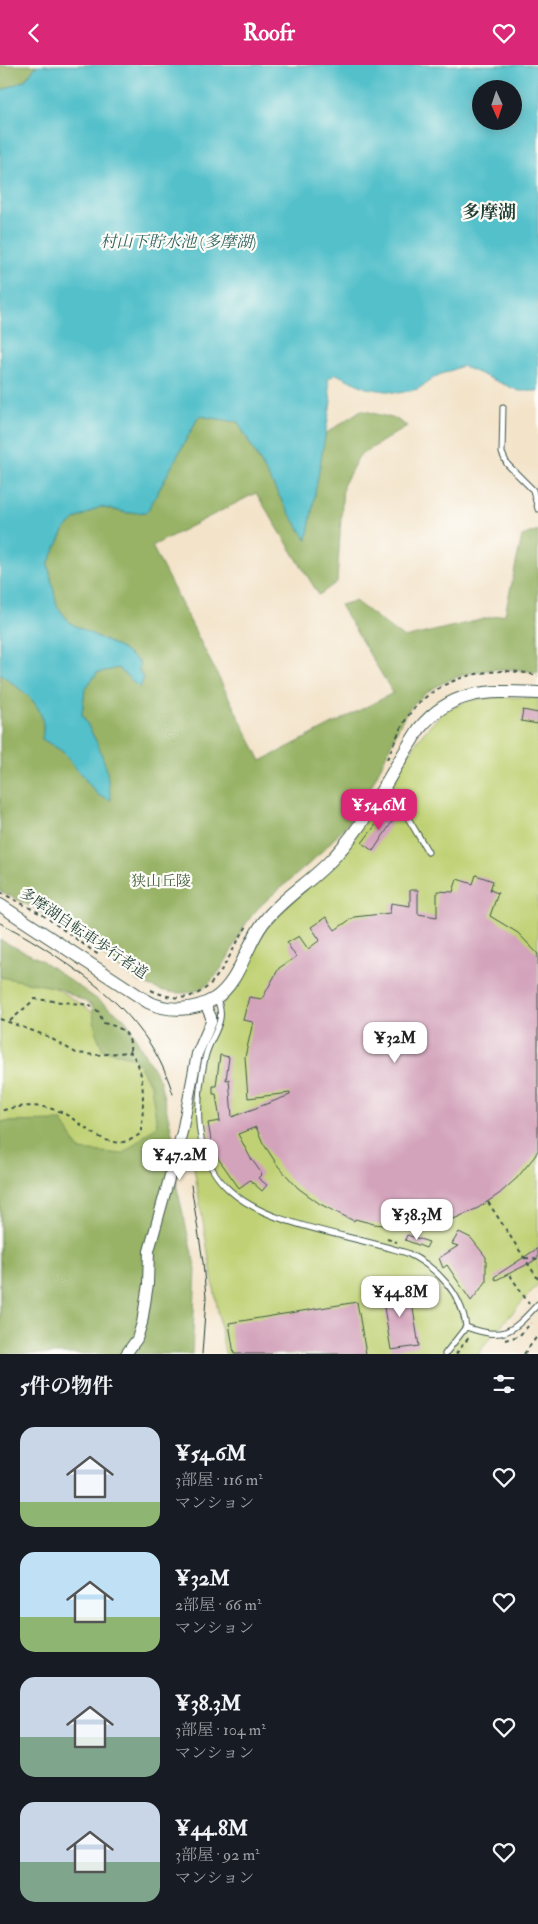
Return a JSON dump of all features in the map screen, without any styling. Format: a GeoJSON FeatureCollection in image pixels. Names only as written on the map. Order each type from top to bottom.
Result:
{"type":"FeatureCollection","features":[{"type":"Feature","properties":{"kind":"street"},"geometry":{"type":"LineString","coordinates":[[0,905],[148,1002],[164,1008],[183,1009],[210,1000],[232,980],[255,936],[271,913],[334,858],[355,833],[419,729],[447,704],[476,693],[538,693]]}},
{"type":"Feature","properties":{"kind":"street"},"geometry":{"type":"LineString","coordinates":[[126,1354],[137,1339],[142,1323],[148,1284],[149,1251],[180,1139],[198,1054],[211,1022],[210,1000]]}},
{"type":"Feature","properties":{"kind":"lane"},"geometry":{"type":"LineString","coordinates":[[503,407],[502,453],[507,464],[533,490],[538,509]]}},
{"type":"Feature","properties":{"kind":"lane"},"geometry":{"type":"LineString","coordinates":[[385,787],[398,801],[428,853]]}},
{"type":"Feature","properties":{"kind":"lane"},"geometry":{"type":"LineString","coordinates":[[210,1000],[221,1007],[222,1016],[206,1057],[200,1106],[200,1133],[207,1160],[215,1173],[242,1201],[271,1217],[384,1246],[422,1260],[440,1274],[454,1294],[464,1315],[466,1327],[445,1354]]}},
{"type":"Feature","properties":{"kind":"lane"},"geometry":{"type":"LineString","coordinates":[[466,1327],[488,1335],[514,1330],[536,1306]]}},
{"type":"Feature","properties":{"kind":"path"},"geometry":{"type":"LineString","coordinates":[[384,766],[410,714],[425,698],[436,691],[459,679],[485,672],[518,671],[538,675]]}},
{"type":"Feature","properties":{"kind":"path","name":"多摩湖自転車歩行者道"},"geometry":{"type":"LineString","coordinates":[[0,892],[43,915],[106,961]]}},
{"type":"Feature","properties":{"kind":"path","name":"多摩湖自転車歩行者道"},"geometry":{"type":"LineString","coordinates":[[144,987],[174,997],[190,995],[206,989],[218,977],[249,922]]}},
{"type":"Feature","properties":{"kind":"path"},"geometry":{"type":"LineString","coordinates":[[0,1111],[38,1105],[61,1113],[95,1136],[112,1142],[134,1140],[142,1132],[141,1080],[134,1056],[130,1052],[131,1042],[128,1034],[119,1027],[103,1023],[99,1012],[90,1005],[35,999],[10,1021]]}},
{"type":"Feature","properties":{"kind":"path"},"geometry":{"type":"LineString","coordinates":[[0,1019],[10,1021],[47,1036],[76,1053],[96,1055],[130,1052]]}},
{"type":"Feature","properties":{"kind":"path"},"geometry":{"type":"LineString","coordinates":[[488,1202],[538,1279]]}},
{"type":"Feature","properties":{"kind":"path"},"geometry":{"type":"LineString","coordinates":[[525,1258],[538,1259]]}},
{"type":"Feature","properties":{"kind":"path"},"geometry":{"type":"LineString","coordinates":[[510,1275],[536,1306]]}},
{"type":"Feature","properties":{"kind":"path"},"geometry":{"type":"LineString","coordinates":[[500,1340],[519,1336],[532,1323]]}},
{"type":"Feature","properties":{"kind":"path"},"geometry":{"type":"LineString","coordinates":[[456,1354],[470,1335],[473,1336]]}},
{"type":"Feature","properties":{"kind":"path"},"geometry":{"type":"LineString","coordinates":[[524,1354],[538,1335]]}},
{"type":"Feature","properties":{"kind":"green space"},"geometry":{"type":"Polygon","coordinates":[[[0,65],[37,65],[25,80],[0,91],[0,65]]]}},
{"type":"Feature","properties":{"kind":"green space","name":"狭山丘陵"},"geometry":{"type":"Polygon","coordinates":[[[361,410],[396,419],[407,426],[359,456],[343,486],[337,582],[319,595],[256,493],[152,546],[261,761],[393,693],[340,605],[355,601],[404,638],[505,614],[522,536],[538,530],[538,673],[502,669],[465,675],[431,690],[417,701],[405,715],[375,778],[353,816],[322,851],[252,915],[214,978],[205,986],[195,991],[182,993],[152,987],[126,973],[59,923],[0,891],[0,673],[25,693],[38,708],[42,717],[42,739],[62,751],[98,795],[98,745],[82,714],[85,689],[97,673],[118,668],[140,688],[143,679],[139,671],[139,662],[120,648],[70,623],[57,606],[48,564],[65,529],[76,519],[100,507],[128,513],[147,512],[199,416],[238,422],[287,510],[307,539],[325,434],[361,410]]]}},
{"type":"Feature","properties":{"kind":"green space"},"geometry":{"type":"Polygon","coordinates":[[[499,697],[538,698],[538,1284],[484,1345],[479,1354],[225,1354],[188,1132],[193,1084],[215,1018],[261,934],[292,901],[326,871],[422,735],[443,712],[469,700],[499,697]]]}},
{"type":"Feature","properties":{"kind":"green space"},"geometry":{"type":"Polygon","coordinates":[[[0,940],[41,960],[125,1019],[160,1081],[175,1146],[177,1188],[196,1270],[192,1354],[0,1354],[0,1122],[62,1121],[79,1150],[123,1154],[157,1125],[151,1086],[135,1058],[103,1050],[96,1033],[92,1005],[58,988],[0,977],[0,940]]]}},
{"type":"Feature","properties":{"kind":"green space"},"geometry":{"type":"Polygon","coordinates":[[[0,959],[36,977],[83,1005],[126,1038],[142,1053],[151,1066],[158,1091],[166,1187],[0,1354],[0,959]]]}},
{"type":"Feature","properties":{"kind":"water","name":"村山下貯水池 (多摩湖)"},"geometry":{"type":"Polygon","coordinates":[[[37,65],[538,65],[538,391],[519,391],[462,366],[437,376],[418,389],[399,393],[366,388],[336,374],[328,379],[331,402],[307,540],[287,510],[238,422],[199,416],[147,512],[128,513],[100,507],[76,519],[65,529],[48,564],[57,606],[70,623],[120,648],[139,662],[139,671],[143,679],[140,688],[118,668],[97,673],[85,689],[82,714],[98,745],[106,767],[111,800],[98,795],[62,751],[42,739],[42,717],[38,708],[25,693],[0,673],[0,91],[25,80],[37,65]]]}},
{"type":"Feature","properties":{"kind":"building"},"geometry":{"type":"Polygon","coordinates":[[[523,710],[538,713],[538,724],[521,721],[523,710]]]}},
{"type":"Feature","properties":{"kind":"building"},"geometry":{"type":"Polygon","coordinates":[[[387,810],[396,816],[373,851],[362,843],[387,810]]]}},
{"type":"Feature","properties":{"kind":"building"},"geometry":{"type":"Polygon","coordinates":[[[476,875],[493,881],[490,890],[498,893],[490,916],[518,933],[538,954],[538,1150],[535,1156],[517,1178],[499,1194],[478,1208],[456,1218],[430,1225],[402,1227],[374,1224],[355,1219],[354,1221],[320,1204],[298,1188],[278,1166],[263,1143],[256,1127],[238,1134],[250,1157],[262,1174],[258,1178],[267,1185],[262,1191],[250,1180],[239,1188],[213,1151],[208,1123],[220,1121],[216,1094],[213,1094],[213,1086],[216,1086],[220,1055],[229,1057],[226,1080],[229,1079],[232,1117],[290,1095],[290,1093],[248,1098],[245,1057],[253,1022],[243,1020],[249,997],[262,999],[279,968],[296,957],[287,943],[299,936],[308,949],[320,940],[311,927],[326,917],[335,930],[354,917],[390,913],[391,903],[410,906],[410,890],[418,890],[418,914],[437,917],[437,891],[453,892],[457,879],[473,884],[476,875]]]}},
{"type":"Feature","properties":{"kind":"building"},"geometry":{"type":"Polygon","coordinates":[[[459,1232],[471,1238],[486,1257],[486,1282],[471,1301],[447,1265],[443,1268],[439,1258],[458,1246],[452,1244],[459,1232]]]}},
{"type":"Feature","properties":{"kind":"building"},"geometry":{"type":"Polygon","coordinates":[[[407,1235],[429,1242],[426,1248],[405,1240],[407,1235]]]}},
{"type":"Feature","properties":{"kind":"building"},"geometry":{"type":"Polygon","coordinates":[[[538,1248],[538,1258],[496,1280],[494,1277],[538,1248]]]}},
{"type":"Feature","properties":{"kind":"building"},"geometry":{"type":"Polygon","coordinates":[[[400,1281],[402,1291],[410,1290],[419,1346],[391,1350],[382,1295],[390,1293],[389,1283],[400,1281]]]}},
{"type":"Feature","properties":{"kind":"building"},"geometry":{"type":"Polygon","coordinates":[[[357,1302],[366,1354],[234,1354],[229,1323],[357,1302]]]}},
{"type":"Feature","properties":{"kind":"tram line"},"geometry":{"type":"LineString","coordinates":[[0,923],[30,939],[59,958],[113,1000],[143,1033],[165,1072],[173,1094]]}},
{"type":"Feature","properties":{"kind":"tram line"},"geometry":{"type":"LineString","coordinates":[[191,1185],[203,1262],[206,1298],[202,1354]]}},
{"type":"Feature","properties":{"kind":"district","name":"多摩湖"},"geometry":{"type":"Point","coordinates":[489,212]}}]}
